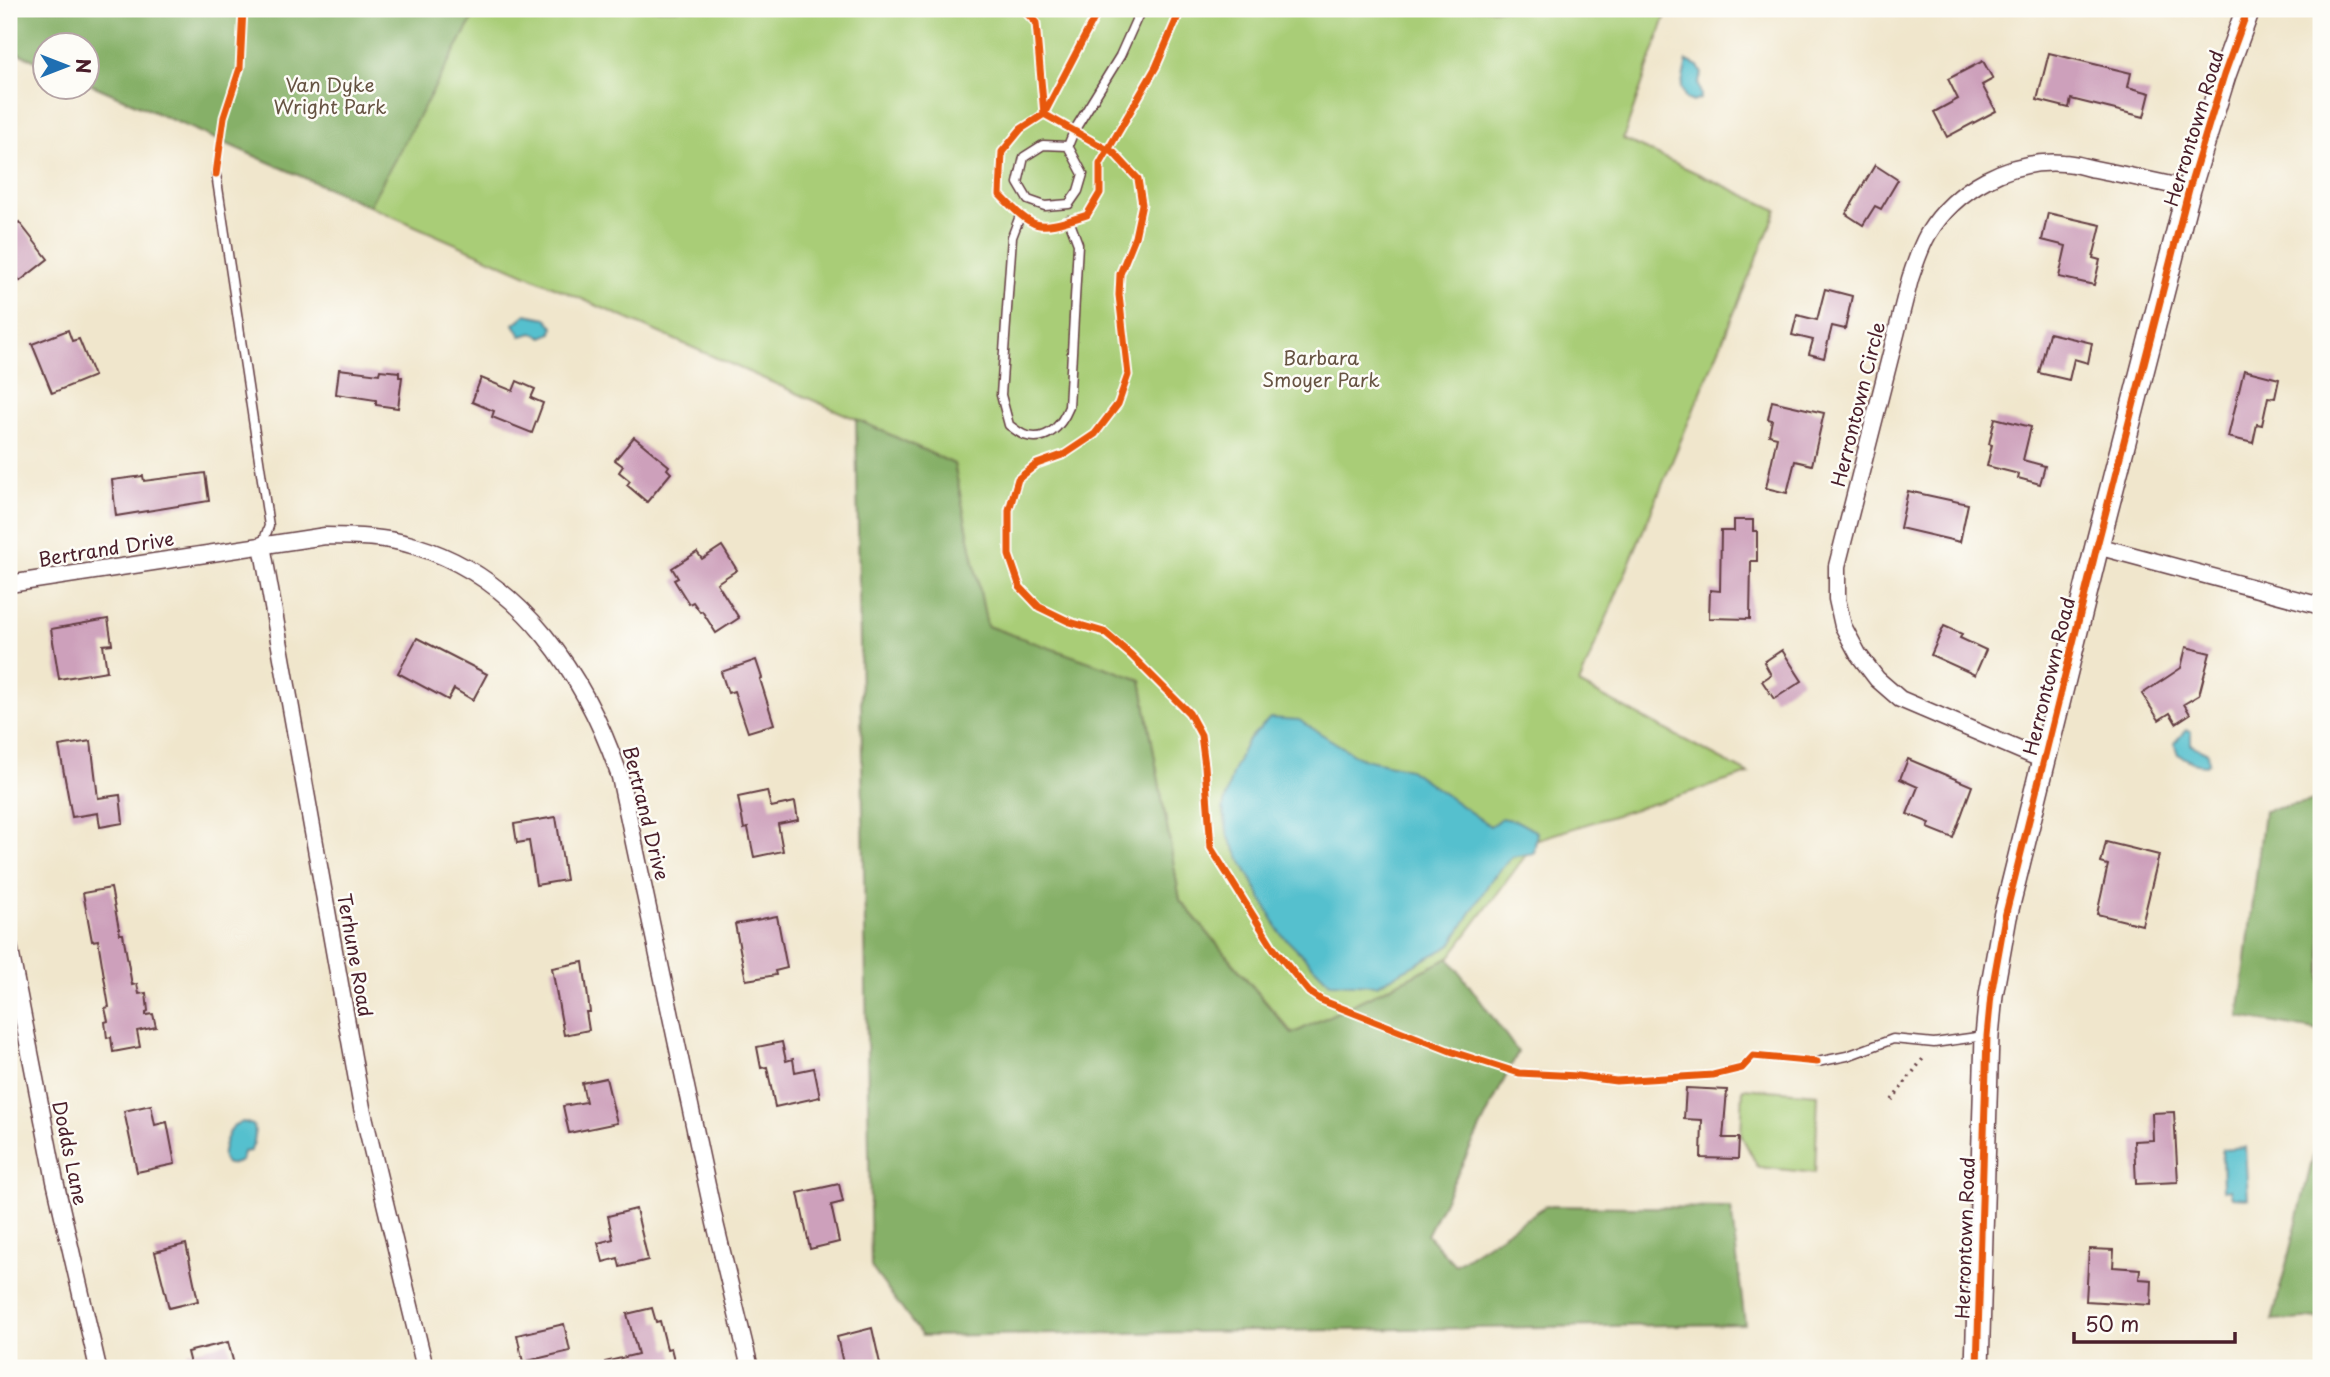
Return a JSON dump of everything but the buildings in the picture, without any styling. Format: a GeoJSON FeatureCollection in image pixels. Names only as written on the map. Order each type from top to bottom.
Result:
{"type":"FeatureCollection","features":[{"type":"Feature","properties":{"kind":"street","name":"Herrontown Road"},"geometry":{"type":"LineString","coordinates":[[1977,1368],[1987,1035],[2005,917],[2189,189],[2224,75],[2248,9]]}},
{"type":"Feature","properties":{"kind":"street","name":"Herrontown Circle"},"geometry":{"type":"LineString","coordinates":[[2043,760],[1900,699],[1877,679],[1858,654],[1843,626],[1837,598],[1838,566],[1907,292],[1919,253],[1929,233],[1954,203],[1980,182],[2005,171],[2031,164],[2064,162],[2189,189]]}},
{"type":"Feature","properties":{"kind":"street","name":"Bertrand Drive"},"geometry":{"type":"LineString","coordinates":[[9,584],[325,536],[367,537],[413,545],[471,570],[500,589],[535,624],[565,661],[586,695],[607,738],[620,777],[712,1209],[750,1368]]}},
{"type":"Feature","properties":{"kind":"street","name":"Terhune Road"},"geometry":{"type":"LineString","coordinates":[[262,545],[362,1108],[425,1368]]}},
{"type":"Feature","properties":{"kind":"street"},"geometry":{"type":"LineString","coordinates":[[2097,546],[2321,606]]}},
{"type":"Feature","properties":{"kind":"street","name":"Dodds Lane"},"geometry":{"type":"LineString","coordinates":[[9,945],[55,1181],[98,1368]]}},
{"type":"Feature","properties":{"kind":"lane"},"geometry":{"type":"LineString","coordinates":[[1068,146],[1043,145],[1024,157],[1018,183],[1028,200],[1045,206],[1069,204],[1078,191],[1083,174],[1068,146],[1074,131],[1120,56],[1141,9]]}},
{"type":"Feature","properties":{"kind":"lane"},"geometry":{"type":"LineString","coordinates":[[216,174],[269,526],[262,545]]}},
{"type":"Feature","properties":{"kind":"lane"},"geometry":{"type":"LineString","coordinates":[[1020,216],[1012,237],[1001,395],[1009,425],[1024,435],[1047,435],[1063,423],[1069,407],[1078,244],[1069,220]]}},
{"type":"Feature","properties":{"kind":"lane"},"geometry":{"type":"LineString","coordinates":[[1817,1062],[1847,1056],[1893,1038],[1934,1043],[1987,1035]]}},
{"type":"Feature","properties":{"kind":"path"},"geometry":{"type":"LineString","coordinates":[[1892,1100],[1934,1043]]}},
{"type":"Feature","properties":{"kind":"green space","name":"Barbara Smoyer Park"},"geometry":{"type":"Polygon","coordinates":[[[9,9],[1668,9],[1623,139],[1777,210],[1579,684],[1749,774],[1538,839],[1449,958],[1293,1034],[1180,900],[1141,680],[987,626],[954,464],[102,89],[102,32],[32,32],[32,59],[9,49],[9,9]]]}},
{"type":"Feature","properties":{"kind":"green space","name":"Van Dyke Wright Park"},"geometry":{"type":"Polygon","coordinates":[[[9,9],[478,9],[369,206],[102,89],[102,32],[32,32],[32,59],[9,49],[9,9]]]}},
{"type":"Feature","properties":{"kind":"green space"},"geometry":{"type":"Polygon","coordinates":[[[856,419],[954,464],[987,626],[1141,680],[1180,900],[1292,1034],[1449,958],[1518,1052],[1427,1235],[1455,1265],[1546,1206],[1731,1208],[1745,1324],[922,1336],[871,1267],[856,419]]]}},
{"type":"Feature","properties":{"kind":"green space"},"geometry":{"type":"Polygon","coordinates":[[[2321,799],[2321,1031],[2239,1017],[2264,811],[2321,799]]]}},
{"type":"Feature","properties":{"kind":"green space"},"geometry":{"type":"Polygon","coordinates":[[[1743,1088],[1818,1094],[1815,1173],[1758,1167],[1741,1135],[1743,1088]]]}},
{"type":"Feature","properties":{"kind":"green space"},"geometry":{"type":"Polygon","coordinates":[[[2321,1125],[2321,1318],[2272,1321],[2321,1125]]]}},
{"type":"Feature","properties":{"kind":"water"},"geometry":{"type":"Polygon","coordinates":[[[1687,61],[1698,66],[1702,74],[1698,84],[1700,99],[1693,102],[1686,99],[1681,88],[1687,61]]]}},
{"type":"Feature","properties":{"kind":"water"},"geometry":{"type":"Polygon","coordinates":[[[526,314],[546,318],[553,327],[552,333],[543,337],[533,333],[521,336],[514,324],[526,314]]]}},
{"type":"Feature","properties":{"kind":"water"},"geometry":{"type":"Polygon","coordinates":[[[1270,718],[1299,720],[1360,758],[1409,769],[1490,826],[1502,818],[1517,821],[1537,832],[1534,853],[1512,857],[1491,880],[1450,946],[1377,985],[1330,983],[1280,933],[1228,836],[1223,808],[1232,774],[1247,741],[1270,718]]]}},
{"type":"Feature","properties":{"kind":"water"},"geometry":{"type":"Polygon","coordinates":[[[2186,730],[2191,733],[2191,745],[2208,753],[2209,762],[2206,765],[2196,764],[2178,754],[2174,743],[2186,730]]]}},
{"type":"Feature","properties":{"kind":"water"},"geometry":{"type":"Polygon","coordinates":[[[243,1122],[253,1125],[253,1146],[250,1151],[243,1152],[241,1161],[226,1163],[223,1152],[227,1137],[234,1125],[243,1122]]]}},
{"type":"Feature","properties":{"kind":"water"},"geometry":{"type":"Polygon","coordinates":[[[2245,1147],[2248,1198],[2232,1197],[2230,1189],[2223,1190],[2222,1149],[2245,1147]]]}},
{"type":"Feature","properties":{"kind":"cycle path"},"geometry":{"type":"LineString","coordinates":[[216,174],[224,117],[240,68],[243,9]]}},
{"type":"Feature","properties":{"kind":"cycle path"},"geometry":{"type":"LineString","coordinates":[[1023,9],[1036,23],[1044,114],[1108,150],[1100,164],[1100,193],[1087,215],[1048,225],[1031,222],[1000,195],[1002,152],[1021,129],[1044,114],[1099,9]]}},
{"type":"Feature","properties":{"kind":"cycle path"},"geometry":{"type":"LineString","coordinates":[[1181,9],[1156,67],[1108,150],[1138,179],[1142,204],[1135,237],[1120,274],[1119,295],[1128,375],[1118,404],[1095,434],[1065,454],[1037,464],[1018,479],[1009,510],[1009,555],[1020,587],[1039,607],[1070,622],[1104,632],[1189,713],[1201,735],[1211,848],[1274,949],[1309,992],[1321,1000],[1453,1052],[1519,1073],[1616,1081],[1713,1075],[1742,1068],[1753,1056],[1817,1062]]}},
{"type":"Feature","properties":{"kind":"cycle path"},"geometry":{"type":"LineString","coordinates":[[1977,1368],[1987,1036],[1991,995],[2005,917],[2189,189],[2224,75],[2248,9]]}}]}
